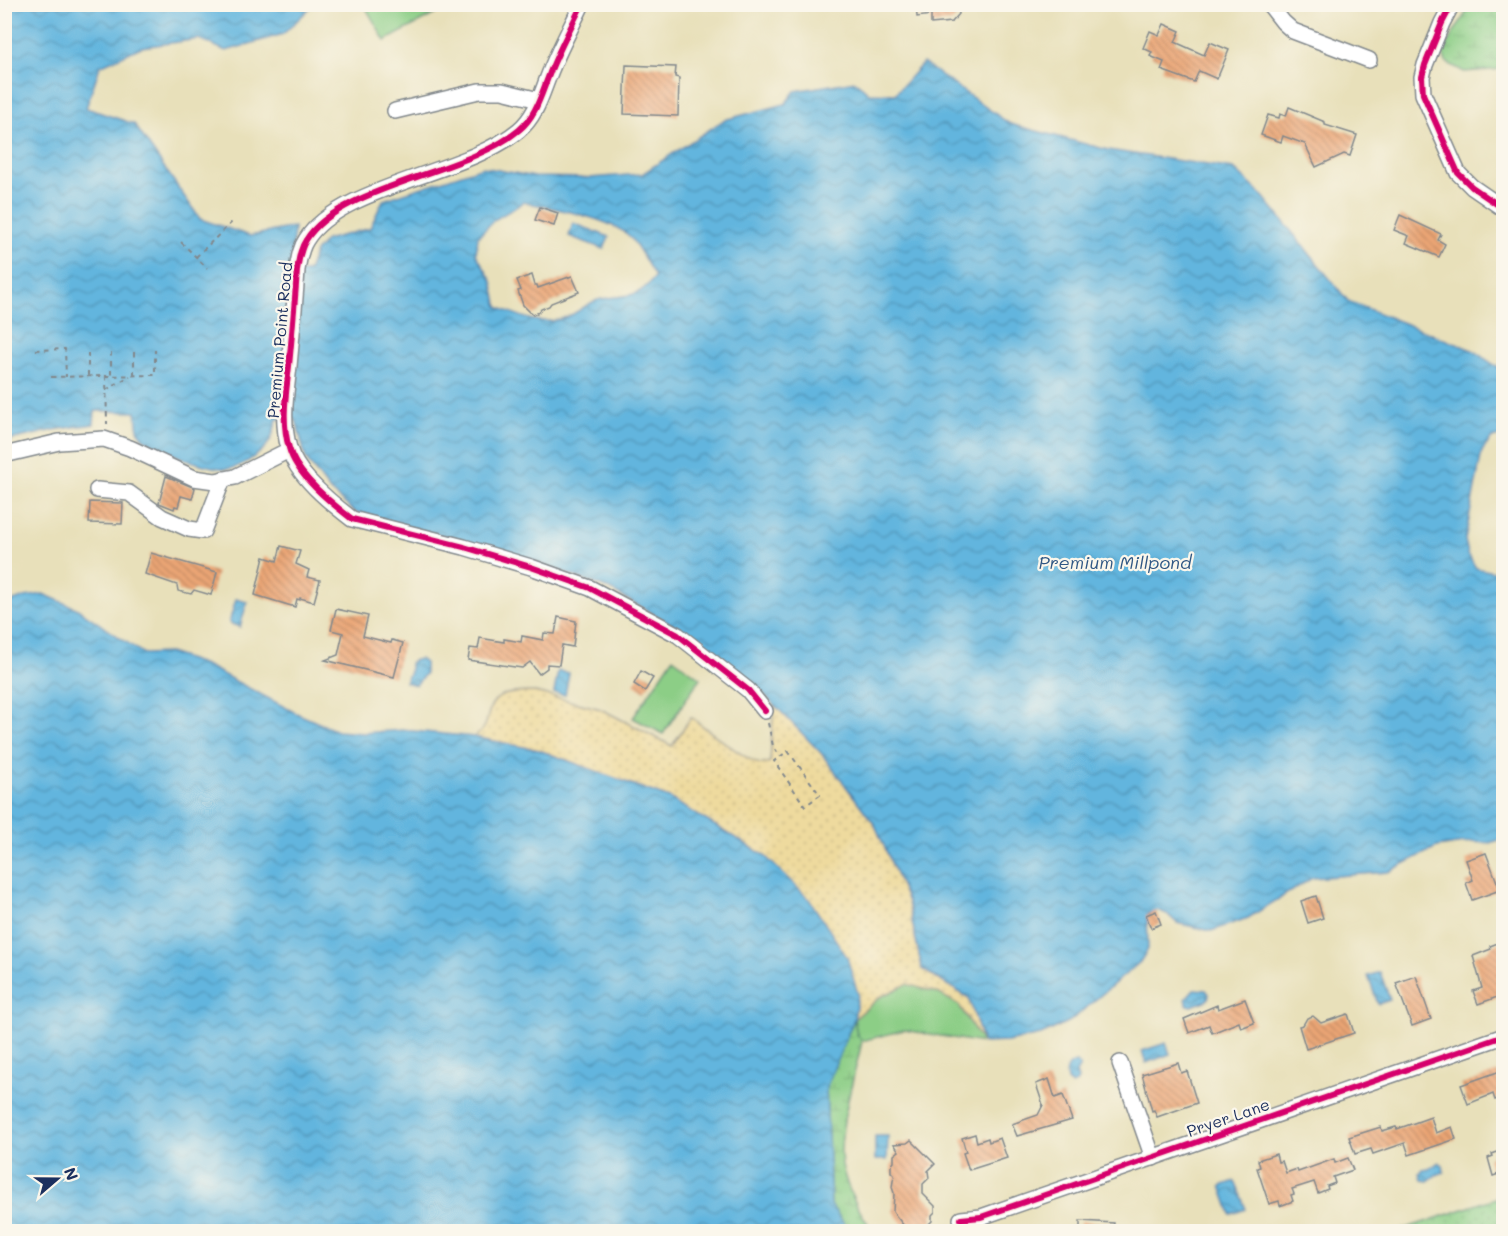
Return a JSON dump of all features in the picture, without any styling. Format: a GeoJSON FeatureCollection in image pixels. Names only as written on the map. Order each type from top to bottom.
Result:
{"type":"FeatureCollection","features":[{"type":"Feature","properties":{"kind":"street","name":"Premium Point Road"},"geometry":{"type":"LineString","coordinates":[[582,4],[530,120],[503,143],[442,169],[363,198],[333,214],[307,238],[300,252],[297,270],[284,420],[289,450],[315,487],[352,519],[464,547],[590,588],[678,635],[748,690],[765,711]]}},
{"type":"Feature","properties":{"kind":"street"},"geometry":{"type":"LineString","coordinates":[[1269,4],[1293,31],[1369,60]]}},
{"type":"Feature","properties":{"kind":"street"},"geometry":{"type":"LineString","coordinates":[[1452,4],[1425,65],[1422,77],[1423,94],[1458,173],[1472,187],[1503,209]]}},
{"type":"Feature","properties":{"kind":"street"},"geometry":{"type":"LineString","coordinates":[[395,111],[479,91],[502,91],[539,100]]}},
{"type":"Feature","properties":{"kind":"street"},"geometry":{"type":"LineString","coordinates":[[4,455],[59,442],[81,439],[107,440],[130,448],[194,478],[215,481],[235,477],[289,450]]}},
{"type":"Feature","properties":{"kind":"street"},"geometry":{"type":"LineString","coordinates":[[97,490],[129,493],[162,517],[189,529],[203,531],[223,479]]}},
{"type":"Feature","properties":{"kind":"street","name":"Pryer Lane"},"geometry":{"type":"LineString","coordinates":[[961,1219],[981,1217],[1503,1036]]}},
{"type":"Feature","properties":{"kind":"street"},"geometry":{"type":"LineString","coordinates":[[1120,1063],[1153,1158]]}},
{"type":"Feature","properties":{"kind":"path"},"geometry":{"type":"LineString","coordinates":[[196,257],[233,221]]}},
{"type":"Feature","properties":{"kind":"path"},"geometry":{"type":"LineString","coordinates":[[181,242],[207,268]]}},
{"type":"Feature","properties":{"kind":"path"},"geometry":{"type":"LineString","coordinates":[[36,350],[65,349],[66,377]]}},
{"type":"Feature","properties":{"kind":"path"},"geometry":{"type":"LineString","coordinates":[[51,377],[155,375],[155,350]]}},
{"type":"Feature","properties":{"kind":"path"},"geometry":{"type":"LineString","coordinates":[[132,376],[134,351]]}},
{"type":"Feature","properties":{"kind":"path"},"geometry":{"type":"LineString","coordinates":[[111,352],[111,376]]}},
{"type":"Feature","properties":{"kind":"path"},"geometry":{"type":"LineString","coordinates":[[88,353],[88,377]]}},
{"type":"Feature","properties":{"kind":"path"},"geometry":{"type":"LineString","coordinates":[[106,376],[107,440]]}},
{"type":"Feature","properties":{"kind":"path"},"geometry":{"type":"LineString","coordinates":[[106,390],[132,376]]}},
{"type":"Feature","properties":{"kind":"path"},"geometry":{"type":"LineString","coordinates":[[765,711],[773,746],[780,756]]}},
{"type":"Feature","properties":{"kind":"path"},"geometry":{"type":"LineString","coordinates":[[788,751],[820,795],[805,806],[774,761],[780,756],[788,751]]}},
{"type":"Feature","properties":{"kind":"green space"},"geometry":{"type":"Polygon","coordinates":[[[446,4],[448,7],[385,41],[366,8],[374,5],[446,4]]]}},
{"type":"Feature","properties":{"kind":"green space"},"geometry":{"type":"Polygon","coordinates":[[[1471,5],[1503,5],[1503,69],[1464,72],[1446,62],[1442,51],[1471,5]]]}},
{"type":"Feature","properties":{"kind":"green space"},"geometry":{"type":"Polygon","coordinates":[[[673,658],[700,678],[663,734],[633,718],[673,658]]]}},
{"type":"Feature","properties":{"kind":"green space"},"geometry":{"type":"Polygon","coordinates":[[[907,984],[938,993],[959,1005],[983,1043],[904,1030],[862,1041],[857,1035],[854,1019],[880,997],[907,984]]]}},
{"type":"Feature","properties":{"kind":"green space"},"geometry":{"type":"Polygon","coordinates":[[[854,1019],[857,1035],[862,1041],[844,1123],[841,1156],[851,1194],[873,1231],[849,1231],[831,1205],[826,1088],[854,1019]]]}},
{"type":"Feature","properties":{"kind":"green space"},"geometry":{"type":"Polygon","coordinates":[[[1496,1198],[1503,1208],[1503,1231],[1398,1231],[1496,1198]]]}},
{"type":"Feature","properties":{"kind":"sand"},"geometry":{"type":"Polygon","coordinates":[[[535,692],[601,709],[672,746],[691,717],[736,750],[760,764],[770,762],[774,704],[821,753],[875,825],[908,902],[922,969],[969,998],[983,1043],[959,1005],[938,993],[907,984],[880,997],[854,1019],[858,994],[764,855],[669,798],[539,750],[474,737],[484,728],[490,709],[497,698],[515,693],[535,692]]]}},
{"type":"Feature","properties":{"kind":"water","name":"Premium Millpond"},"geometry":{"type":"Polygon","coordinates":[[[4,5],[313,5],[283,34],[226,51],[199,39],[141,47],[100,66],[86,108],[134,124],[200,219],[250,236],[294,227],[291,271],[308,272],[315,252],[326,240],[370,228],[383,200],[483,167],[535,177],[589,178],[642,174],[724,120],[785,104],[795,91],[855,81],[869,93],[895,94],[923,63],[1010,124],[1108,150],[1234,169],[1261,194],[1348,301],[1472,350],[1503,371],[1503,435],[1492,438],[1482,451],[1465,540],[1468,554],[1476,568],[1503,574],[1503,839],[1489,843],[1471,842],[1437,847],[1388,872],[1312,878],[1248,918],[1211,931],[1177,923],[1158,910],[1147,914],[1148,949],[1140,962],[1070,1021],[1041,1035],[1007,1042],[983,1043],[969,998],[922,969],[908,902],[875,825],[821,753],[762,692],[677,627],[607,588],[524,558],[355,512],[330,491],[306,459],[296,420],[277,419],[270,441],[263,450],[243,464],[225,469],[200,464],[150,443],[139,432],[136,412],[95,411],[94,424],[5,441],[4,5]],[[524,202],[494,220],[478,237],[476,254],[492,281],[498,307],[526,318],[554,321],[573,314],[598,300],[637,293],[655,277],[634,242],[617,228],[592,218],[524,202]]]}},
{"type":"Feature","properties":{"kind":"water"},"geometry":{"type":"Polygon","coordinates":[[[573,223],[609,237],[604,249],[569,236],[573,223]]]}},
{"type":"Feature","properties":{"kind":"water"},"geometry":{"type":"Polygon","coordinates":[[[43,594],[76,608],[144,654],[169,653],[205,665],[296,713],[337,731],[363,733],[404,730],[474,737],[539,750],[669,798],[764,855],[809,899],[847,957],[858,994],[854,1019],[826,1088],[831,1205],[849,1231],[5,1231],[5,604],[43,594]]]}},
{"type":"Feature","properties":{"kind":"water"},"geometry":{"type":"Polygon","coordinates":[[[236,599],[247,602],[240,627],[229,623],[236,599]]]}},
{"type":"Feature","properties":{"kind":"water"},"geometry":{"type":"Polygon","coordinates":[[[420,659],[425,663],[425,674],[416,685],[405,682],[410,672],[410,663],[420,659]]]}},
{"type":"Feature","properties":{"kind":"water"},"geometry":{"type":"Polygon","coordinates":[[[558,671],[569,673],[565,695],[554,693],[558,671]]]}},
{"type":"Feature","properties":{"kind":"water"},"geometry":{"type":"Polygon","coordinates":[[[1380,972],[1390,1000],[1378,1004],[1368,976],[1380,972]]]}},
{"type":"Feature","properties":{"kind":"water"},"geometry":{"type":"Polygon","coordinates":[[[1194,989],[1206,990],[1209,994],[1208,999],[1192,1006],[1188,1005],[1185,999],[1194,989]]]}},
{"type":"Feature","properties":{"kind":"water"},"geometry":{"type":"Polygon","coordinates":[[[1166,1043],[1170,1054],[1146,1063],[1142,1051],[1166,1043]]]}},
{"type":"Feature","properties":{"kind":"water"},"geometry":{"type":"Polygon","coordinates":[[[1076,1062],[1080,1066],[1076,1073],[1078,1079],[1072,1085],[1067,1081],[1067,1072],[1069,1067],[1076,1062]]]}},
{"type":"Feature","properties":{"kind":"water"},"geometry":{"type":"Polygon","coordinates":[[[875,1136],[888,1136],[887,1160],[875,1160],[875,1136]]]}},
{"type":"Feature","properties":{"kind":"water"},"geometry":{"type":"Polygon","coordinates":[[[1439,1162],[1443,1165],[1444,1172],[1428,1181],[1422,1180],[1420,1174],[1423,1170],[1439,1162]]]}},
{"type":"Feature","properties":{"kind":"water"},"geometry":{"type":"Polygon","coordinates":[[[1235,1181],[1246,1209],[1231,1214],[1221,1186],[1235,1181]]]}},
{"type":"Feature","properties":{"kind":"building"},"geometry":{"type":"Polygon","coordinates":[[[916,4],[958,4],[959,14],[952,22],[931,24],[931,15],[917,17],[916,4]]]}},
{"type":"Feature","properties":{"kind":"building"},"geometry":{"type":"Polygon","coordinates":[[[1164,24],[1180,31],[1175,42],[1204,55],[1210,42],[1229,50],[1217,79],[1199,71],[1194,82],[1161,70],[1164,62],[1150,56],[1152,52],[1143,48],[1150,31],[1159,35],[1164,24]]]}},
{"type":"Feature","properties":{"kind":"building"},"geometry":{"type":"Polygon","coordinates":[[[626,65],[676,67],[675,77],[679,78],[678,116],[624,114],[626,65]]]}},
{"type":"Feature","properties":{"kind":"building"},"geometry":{"type":"Polygon","coordinates":[[[1289,107],[1325,122],[1325,125],[1357,135],[1350,156],[1344,154],[1316,167],[1305,144],[1283,136],[1281,142],[1261,135],[1268,115],[1279,118],[1280,114],[1286,116],[1289,107]]]}},
{"type":"Feature","properties":{"kind":"building"},"geometry":{"type":"Polygon","coordinates":[[[540,207],[558,213],[554,226],[535,220],[540,207]]]}},
{"type":"Feature","properties":{"kind":"building"},"geometry":{"type":"Polygon","coordinates":[[[1400,215],[1441,234],[1438,240],[1445,244],[1439,257],[1406,243],[1409,236],[1394,230],[1400,215]]]}},
{"type":"Feature","properties":{"kind":"building"},"geometry":{"type":"Polygon","coordinates":[[[532,275],[538,288],[572,276],[579,292],[551,303],[533,315],[523,305],[517,280],[532,275]]]}},
{"type":"Feature","properties":{"kind":"building"},"geometry":{"type":"Polygon","coordinates":[[[166,476],[195,488],[192,499],[181,496],[178,507],[175,506],[174,509],[159,503],[166,476]]]}},
{"type":"Feature","properties":{"kind":"building"},"geometry":{"type":"Polygon","coordinates":[[[90,502],[123,503],[122,524],[89,523],[90,502]]]}},
{"type":"Feature","properties":{"kind":"building"},"geometry":{"type":"Polygon","coordinates":[[[281,546],[300,551],[296,564],[309,570],[307,577],[320,580],[314,602],[300,598],[300,600],[297,599],[295,607],[255,595],[264,557],[277,561],[281,546]]]}},
{"type":"Feature","properties":{"kind":"building"},"geometry":{"type":"Polygon","coordinates":[[[151,553],[217,572],[211,595],[194,590],[191,594],[178,591],[177,585],[145,574],[151,553]]]}},
{"type":"Feature","properties":{"kind":"building"},"geometry":{"type":"Polygon","coordinates":[[[336,609],[368,616],[363,636],[391,643],[392,640],[403,643],[394,677],[325,660],[338,655],[343,633],[331,630],[336,609]]]}},
{"type":"Feature","properties":{"kind":"building"},"geometry":{"type":"Polygon","coordinates":[[[558,617],[576,621],[573,647],[562,645],[559,665],[547,664],[547,668],[539,674],[530,662],[522,668],[468,660],[470,648],[478,649],[480,638],[521,642],[522,636],[543,640],[544,633],[555,634],[558,617]]]}},
{"type":"Feature","properties":{"kind":"building"},"geometry":{"type":"Polygon","coordinates":[[[641,671],[653,678],[645,691],[634,684],[641,671]]]}},
{"type":"Feature","properties":{"kind":"building"},"geometry":{"type":"Polygon","coordinates":[[[1486,853],[1500,890],[1472,900],[1466,883],[1473,880],[1466,860],[1486,853]]]}},
{"type":"Feature","properties":{"kind":"building"},"geometry":{"type":"Polygon","coordinates":[[[1316,896],[1323,918],[1308,923],[1301,901],[1316,896]]]}},
{"type":"Feature","properties":{"kind":"building"},"geometry":{"type":"Polygon","coordinates":[[[1156,911],[1161,924],[1151,928],[1146,915],[1156,911]]]}},
{"type":"Feature","properties":{"kind":"building"},"geometry":{"type":"Polygon","coordinates":[[[1503,941],[1503,995],[1478,1004],[1473,991],[1482,988],[1473,956],[1503,941]]]}},
{"type":"Feature","properties":{"kind":"building"},"geometry":{"type":"Polygon","coordinates":[[[1416,976],[1431,1019],[1412,1026],[1396,983],[1416,976]]]}},
{"type":"Feature","properties":{"kind":"building"},"geometry":{"type":"Polygon","coordinates":[[[1245,999],[1254,1023],[1241,1028],[1239,1022],[1212,1033],[1209,1025],[1189,1033],[1184,1019],[1217,1005],[1218,1009],[1245,999]]]}},
{"type":"Feature","properties":{"kind":"building"},"geometry":{"type":"Polygon","coordinates":[[[1348,1014],[1354,1033],[1306,1049],[1299,1026],[1303,1025],[1307,1018],[1313,1016],[1321,1023],[1348,1014]]]}},
{"type":"Feature","properties":{"kind":"building"},"geometry":{"type":"Polygon","coordinates":[[[1178,1063],[1181,1073],[1187,1071],[1197,1103],[1157,1117],[1154,1110],[1152,1111],[1142,1074],[1178,1063]]]}},
{"type":"Feature","properties":{"kind":"building"},"geometry":{"type":"Polygon","coordinates":[[[1503,1070],[1503,1097],[1495,1100],[1493,1094],[1468,1104],[1461,1085],[1503,1070]]]}},
{"type":"Feature","properties":{"kind":"building"},"geometry":{"type":"Polygon","coordinates":[[[1049,1079],[1055,1098],[1063,1095],[1072,1120],[1017,1136],[1012,1124],[1038,1115],[1043,1105],[1036,1084],[1049,1079]]]}},
{"type":"Feature","properties":{"kind":"building"},"geometry":{"type":"Polygon","coordinates":[[[1431,1117],[1436,1133],[1452,1127],[1456,1139],[1409,1155],[1405,1143],[1373,1154],[1371,1149],[1355,1154],[1349,1137],[1381,1127],[1382,1131],[1396,1127],[1397,1129],[1431,1117]]]}},
{"type":"Feature","properties":{"kind":"building"},"geometry":{"type":"Polygon","coordinates":[[[975,1134],[977,1142],[988,1138],[989,1142],[1000,1138],[1007,1158],[969,1170],[963,1153],[966,1152],[962,1138],[975,1134]]]}},
{"type":"Feature","properties":{"kind":"building"},"geometry":{"type":"Polygon","coordinates":[[[911,1140],[935,1164],[928,1171],[929,1178],[923,1184],[923,1194],[935,1206],[932,1221],[924,1229],[904,1226],[893,1212],[894,1175],[891,1172],[891,1166],[894,1162],[894,1155],[899,1151],[894,1144],[907,1143],[911,1140]]]}},
{"type":"Feature","properties":{"kind":"building"},"geometry":{"type":"Polygon","coordinates":[[[1503,1150],[1502,1182],[1499,1174],[1493,1176],[1488,1158],[1503,1150]]]}},
{"type":"Feature","properties":{"kind":"building"},"geometry":{"type":"Polygon","coordinates":[[[1276,1154],[1278,1162],[1282,1161],[1286,1173],[1297,1169],[1298,1172],[1334,1159],[1335,1163],[1348,1158],[1353,1170],[1333,1177],[1335,1183],[1327,1186],[1328,1189],[1318,1193],[1314,1182],[1292,1189],[1293,1201],[1280,1206],[1279,1201],[1269,1204],[1257,1168],[1260,1167],[1258,1160],[1276,1154]]]}},
{"type":"Feature","properties":{"kind":"building"},"geometry":{"type":"Polygon","coordinates":[[[1080,1221],[1114,1223],[1113,1232],[1080,1232],[1080,1221]]]}},
{"type":"Feature","properties":{"kind":"cycle path"},"geometry":{"type":"LineString","coordinates":[[582,4],[556,57],[537,105],[530,118],[519,130],[496,145],[469,158],[346,206],[323,221],[306,240],[297,270],[286,397],[285,428],[289,448],[306,478],[352,519],[464,547],[590,588],[678,635],[748,690],[765,711]]}},
{"type":"Feature","properties":{"kind":"cycle path"},"geometry":{"type":"LineString","coordinates":[[1452,4],[1425,65],[1422,77],[1423,94],[1458,173],[1472,187],[1504,209]]}},
{"type":"Feature","properties":{"kind":"cycle path"},"geometry":{"type":"LineString","coordinates":[[961,1219],[981,1217],[1504,1036]]}}]}
